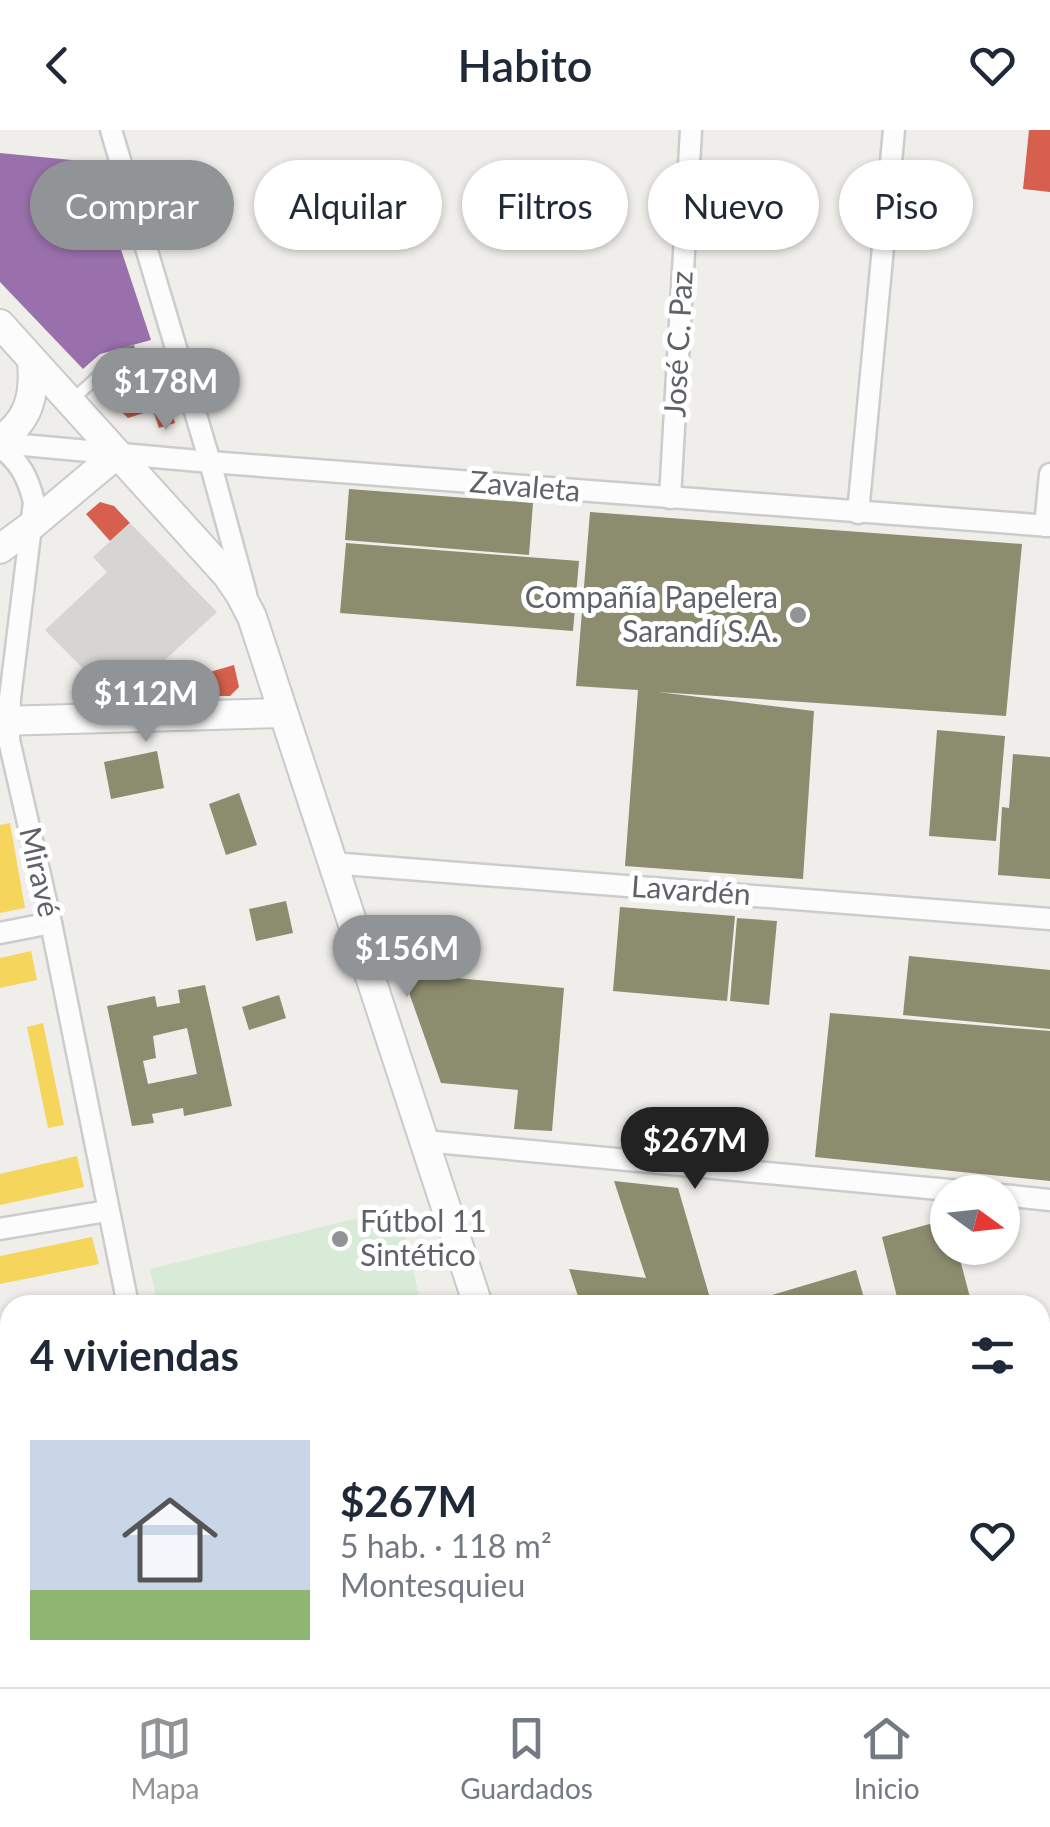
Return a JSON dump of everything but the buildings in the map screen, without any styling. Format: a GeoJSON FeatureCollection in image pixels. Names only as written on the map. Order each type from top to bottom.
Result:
{"type":"FeatureCollection","features":[{"type":"Feature","properties":{"kind":"main road"},"geometry":{"type":"LineString","coordinates":[[0,324],[227,575],[252,616],[475,1295]]}},
{"type":"Feature","properties":{"kind":"main road"},"geometry":{"type":"LineString","coordinates":[[0,443],[24,417],[32,399],[32,360]]}},
{"type":"Feature","properties":{"kind":"main road"},"geometry":{"type":"LineString","coordinates":[[0,549],[117,454]]}},
{"type":"Feature","properties":{"kind":"main road"},"geometry":{"type":"LineString","coordinates":[[4,720],[283,712]]}},
{"type":"Feature","properties":{"kind":"street"},"geometry":{"type":"LineString","coordinates":[[111,130],[252,616]]}},
{"type":"Feature","properties":{"kind":"street","name":"José C. Paz"},"geometry":{"type":"LineString","coordinates":[[670,498],[691,130]]}},
{"type":"Feature","properties":{"kind":"street"},"geometry":{"type":"LineString","coordinates":[[858,513],[894,130]]}},
{"type":"Feature","properties":{"kind":"street","name":"Zavaleta"},"geometry":{"type":"LineString","coordinates":[[0,443],[1048,526]]}},
{"type":"Feature","properties":{"kind":"street","name":"Miravé"},"geometry":{"type":"LineString","coordinates":[[0,443],[28,478],[34,502],[4,720],[52,924],[126,1295]]}},
{"type":"Feature","properties":{"kind":"street"},"geometry":{"type":"LineString","coordinates":[[1048,526],[1050,474]]}},
{"type":"Feature","properties":{"kind":"street","name":"Lavardén"},"geometry":{"type":"LineString","coordinates":[[331,863],[1050,919]]}},
{"type":"Feature","properties":{"kind":"street"},"geometry":{"type":"LineString","coordinates":[[0,934],[52,924]]}},
{"type":"Feature","properties":{"kind":"street"},"geometry":{"type":"LineString","coordinates":[[424,1141],[930,1188]]}},
{"type":"Feature","properties":{"kind":"street"},"geometry":{"type":"LineString","coordinates":[[1020,1198],[1050,1200]]}},
{"type":"Feature","properties":{"kind":"street"},"geometry":{"type":"LineString","coordinates":[[0,1229],[108,1212]]}},
{"type":"Feature","properties":{"kind":"lane"},"geometry":{"type":"LineString","coordinates":[[70,402],[103,372],[116,368]]}},
{"type":"Feature","properties":{"kind":"green space","name":"Fútbol 11 Sintético"},"geometry":{"type":"Polygon","coordinates":[[[399,1208],[419,1295],[156,1295],[150,1269],[399,1208]]]}},
{"type":"Feature","properties":{"kind":"place","name":"Compañía Papelera Sarandí S.A."},"geometry":{"type":"Point","coordinates":[798,615]}},
{"type":"Feature","properties":{"kind":"place","name":"Fútbol 11 Sintético"},"geometry":{"type":"Point","coordinates":[340,1239]}}]}
